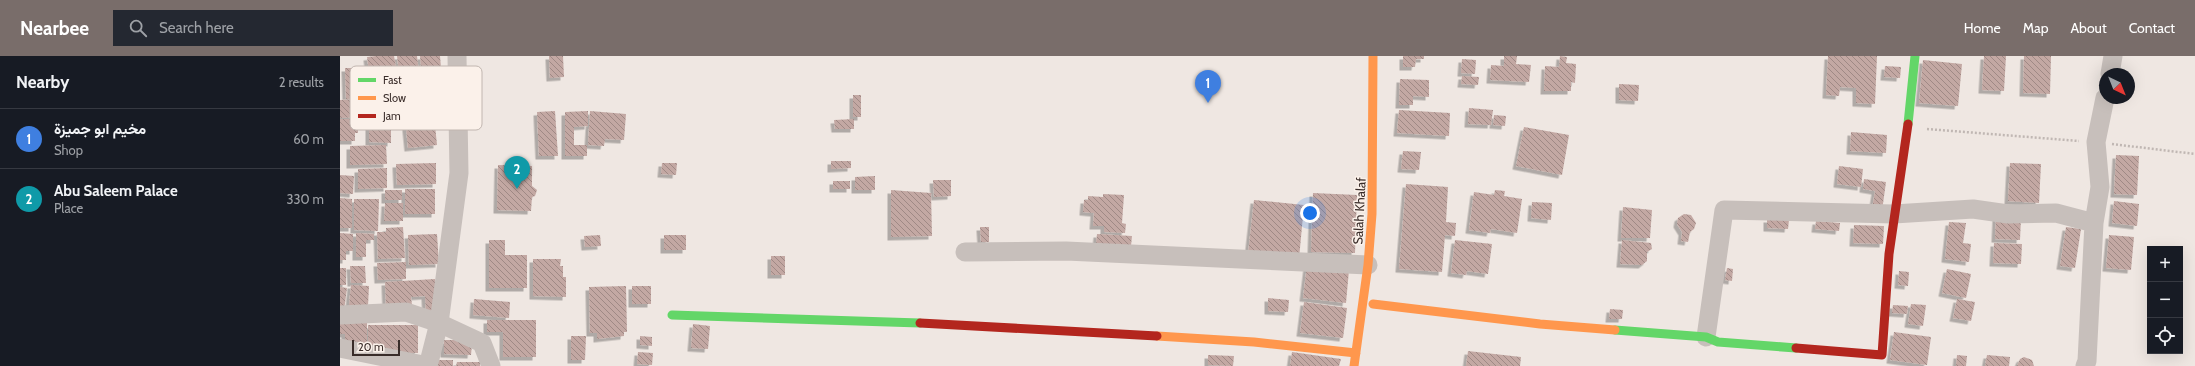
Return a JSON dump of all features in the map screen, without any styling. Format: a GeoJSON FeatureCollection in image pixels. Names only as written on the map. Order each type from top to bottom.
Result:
{"type":"FeatureCollection","features":[{"type":"Feature","properties":{"kind":"street"},"geometry":{"type":"LineString","coordinates":[[457,56],[457,66]]}},
{"type":"Feature","properties":{"kind":"street","name":"Salah Khalaf"},"geometry":{"type":"LineString","coordinates":[[1354,366],[1368,266],[1374,179],[1373,56]]}},
{"type":"Feature","properties":{"kind":"street"},"geometry":{"type":"LineString","coordinates":[[1373,304],[1540,324],[1706,337],[1718,342],[1882,355],[1887,277],[1894,214],[1908,127],[1915,56]]}},
{"type":"Feature","properties":{"kind":"street"},"geometry":{"type":"LineString","coordinates":[[2111,68],[2113,56]]}},
{"type":"Feature","properties":{"kind":"street"},"geometry":{"type":"LineString","coordinates":[[2085,366],[2087,361],[2094,223],[2100,187],[2096,142],[2104,104]]}},
{"type":"Feature","properties":{"kind":"street"},"geometry":{"type":"LineString","coordinates":[[340,348],[428,366],[439,323],[459,173],[458,130]]}},
{"type":"Feature","properties":{"kind":"street"},"geometry":{"type":"LineString","coordinates":[[1706,337],[1724,210],[1894,214],[1973,209],[2008,214],[2056,213],[2094,223]]}},
{"type":"Feature","properties":{"kind":"street"},"geometry":{"type":"LineString","coordinates":[[964,252],[1066,251],[1368,266]]}},
{"type":"Feature","properties":{"kind":"street"},"geometry":{"type":"LineString","coordinates":[[340,315],[406,312],[439,323],[482,343],[491,366]]}},
{"type":"Feature","properties":{"kind":"street"},"geometry":{"type":"LineString","coordinates":[[672,314],[946,324],[1254,342],[1356,353]]}},
{"type":"Feature","properties":{"kind":"path"},"geometry":{"type":"LineString","coordinates":[[1908,127],[2096,142],[2195,154]]}},
{"type":"Feature","properties":{"kind":"building"},"geometry":{"type":"Polygon","coordinates":[[[394,56],[396,66],[368,66],[367,57],[394,56]]]}},
{"type":"Feature","properties":{"kind":"building"},"geometry":{"type":"Polygon","coordinates":[[[397,56],[417,56],[418,66],[398,66],[397,56]]]}},
{"type":"Feature","properties":{"kind":"building"},"geometry":{"type":"Polygon","coordinates":[[[420,56],[440,56],[441,66],[421,66],[420,56]]]}},
{"type":"Feature","properties":{"kind":"building"},"geometry":{"type":"Polygon","coordinates":[[[549,56],[563,56],[564,77],[550,78],[549,56]]]}},
{"type":"Feature","properties":{"kind":"building"},"geometry":{"type":"Polygon","coordinates":[[[1403,56],[1424,56],[1424,59],[1416,59],[1415,67],[1403,67],[1403,56]]]}},
{"type":"Feature","properties":{"kind":"building"},"geometry":{"type":"Polygon","coordinates":[[[1504,56],[1517,56],[1516,64],[1531,65],[1529,82],[1490,80],[1491,65],[1504,66],[1504,56]]]}},
{"type":"Feature","properties":{"kind":"building"},"geometry":{"type":"Polygon","coordinates":[[[1560,56],[1567,57],[1566,63],[1576,64],[1575,83],[1571,82],[1571,91],[1544,91],[1545,66],[1559,67],[1560,56]]]}},
{"type":"Feature","properties":{"kind":"building"},"geometry":{"type":"Polygon","coordinates":[[[1828,56],[1877,56],[1875,104],[1856,103],[1856,88],[1840,87],[1839,96],[1826,95],[1828,56]]]}},
{"type":"Feature","properties":{"kind":"building"},"geometry":{"type":"Polygon","coordinates":[[[1984,56],[2006,56],[2004,91],[1982,90],[1984,56]]]}},
{"type":"Feature","properties":{"kind":"building"},"geometry":{"type":"Polygon","coordinates":[[[2024,56],[2051,56],[2050,94],[2023,93],[2024,56]]]}},
{"type":"Feature","properties":{"kind":"building"},"geometry":{"type":"Polygon","coordinates":[[[1462,59],[1476,60],[1475,74],[1461,73],[1462,59]]]}},
{"type":"Feature","properties":{"kind":"building"},"geometry":{"type":"Polygon","coordinates":[[[1923,60],[1962,64],[1958,106],[1919,103],[1923,60]]]}},
{"type":"Feature","properties":{"kind":"building"},"geometry":{"type":"Polygon","coordinates":[[[1885,66],[1901,67],[1900,78],[1884,77],[1885,66]]]}},
{"type":"Feature","properties":{"kind":"building"},"geometry":{"type":"Polygon","coordinates":[[[345,68],[350,68],[350,99],[346,99],[345,68]]]}},
{"type":"Feature","properties":{"kind":"building"},"geometry":{"type":"Polygon","coordinates":[[[1462,76],[1479,77],[1478,85],[1461,84],[1462,76]]]}},
{"type":"Feature","properties":{"kind":"building"},"geometry":{"type":"Polygon","coordinates":[[[1400,79],[1429,80],[1429,97],[1413,96],[1413,105],[1399,105],[1400,79]]]}},
{"type":"Feature","properties":{"kind":"building"},"geometry":{"type":"Polygon","coordinates":[[[1619,84],[1639,85],[1638,101],[1619,100],[1619,84]]]}},
{"type":"Feature","properties":{"kind":"building"},"geometry":{"type":"Polygon","coordinates":[[[853,95],[861,95],[861,117],[853,117],[853,95]]]}},
{"type":"Feature","properties":{"kind":"building"},"geometry":{"type":"Polygon","coordinates":[[[340,100],[350,100],[350,118],[340,118],[340,100]]]}},
{"type":"Feature","properties":{"kind":"building"},"geometry":{"type":"Polygon","coordinates":[[[1469,108],[1493,110],[1491,125],[1468,124],[1469,108]]]}},
{"type":"Feature","properties":{"kind":"building"},"geometry":{"type":"Polygon","coordinates":[[[1399,110],[1450,113],[1449,136],[1397,133],[1399,110]]]}},
{"type":"Feature","properties":{"kind":"building"},"geometry":{"type":"Polygon","coordinates":[[[555,111],[558,156],[539,156],[537,112],[555,111]]]}},
{"type":"Feature","properties":{"kind":"building"},"geometry":{"type":"Polygon","coordinates":[[[588,111],[588,126],[574,127],[574,145],[587,145],[587,156],[565,156],[565,112],[588,111]]]}},
{"type":"Feature","properties":{"kind":"building"},"geometry":{"type":"Polygon","coordinates":[[[590,111],[626,114],[624,140],[605,139],[604,146],[588,145],[590,111]]]}},
{"type":"Feature","properties":{"kind":"building"},"geometry":{"type":"Polygon","coordinates":[[[1494,115],[1506,116],[1505,126],[1493,125],[1494,115]]]}},
{"type":"Feature","properties":{"kind":"building"},"geometry":{"type":"Polygon","coordinates":[[[340,119],[350,119],[350,130],[358,130],[358,133],[355,133],[355,141],[340,141],[340,119]]]}},
{"type":"Feature","properties":{"kind":"building"},"geometry":{"type":"Polygon","coordinates":[[[854,119],[854,129],[835,129],[834,120],[854,119]]]}},
{"type":"Feature","properties":{"kind":"building"},"geometry":{"type":"Polygon","coordinates":[[[1524,127],[1569,135],[1562,175],[1516,166],[1524,127]]]}},
{"type":"Feature","properties":{"kind":"building"},"geometry":{"type":"Polygon","coordinates":[[[369,130],[391,130],[391,143],[369,142],[369,130]]]}},
{"type":"Feature","properties":{"kind":"building"},"geometry":{"type":"Polygon","coordinates":[[[406,130],[436,130],[437,145],[408,148],[406,130]]]}},
{"type":"Feature","properties":{"kind":"building"},"geometry":{"type":"Polygon","coordinates":[[[1851,132],[1887,135],[1886,153],[1850,151],[1851,132]]]}},
{"type":"Feature","properties":{"kind":"building"},"geometry":{"type":"Polygon","coordinates":[[[386,145],[387,164],[350,165],[350,146],[386,145]]]}},
{"type":"Feature","properties":{"kind":"building"},"geometry":{"type":"Polygon","coordinates":[[[1403,151],[1421,152],[1419,170],[1401,169],[1403,151]]]}},
{"type":"Feature","properties":{"kind":"building"},"geometry":{"type":"Polygon","coordinates":[[[2116,155],[2139,156],[2137,195],[2114,194],[2116,155]]]}},
{"type":"Feature","properties":{"kind":"building"},"geometry":{"type":"Polygon","coordinates":[[[831,161],[851,161],[851,168],[831,169],[831,161]]]}},
{"type":"Feature","properties":{"kind":"building"},"geometry":{"type":"Polygon","coordinates":[[[436,163],[436,184],[397,185],[396,164],[436,163]]]}},
{"type":"Feature","properties":{"kind":"building"},"geometry":{"type":"Polygon","coordinates":[[[662,163],[677,163],[676,175],[661,174],[662,163]]]}},
{"type":"Feature","properties":{"kind":"building"},"geometry":{"type":"Polygon","coordinates":[[[2010,163],[2041,164],[2039,203],[2008,201],[2010,163]]]}},
{"type":"Feature","properties":{"kind":"building"},"geometry":{"type":"Polygon","coordinates":[[[498,165],[532,166],[532,186],[537,190],[535,196],[532,197],[531,211],[497,210],[498,165]]]}},
{"type":"Feature","properties":{"kind":"building"},"geometry":{"type":"Polygon","coordinates":[[[1839,166],[1863,169],[1861,187],[1837,184],[1839,166]]]}},
{"type":"Feature","properties":{"kind":"building"},"geometry":{"type":"Polygon","coordinates":[[[387,168],[387,188],[358,189],[358,169],[387,168]]]}},
{"type":"Feature","properties":{"kind":"building"},"geometry":{"type":"Polygon","coordinates":[[[340,175],[354,176],[353,194],[340,193],[340,175]]]}},
{"type":"Feature","properties":{"kind":"building"},"geometry":{"type":"Polygon","coordinates":[[[875,176],[875,190],[855,190],[855,177],[875,176]]]}},
{"type":"Feature","properties":{"kind":"building"},"geometry":{"type":"Polygon","coordinates":[[[1864,179],[1886,182],[1882,211],[1872,209],[1875,191],[1863,189],[1864,179]]]}},
{"type":"Feature","properties":{"kind":"building"},"geometry":{"type":"Polygon","coordinates":[[[933,180],[951,180],[951,196],[934,197],[933,180]]]}},
{"type":"Feature","properties":{"kind":"building"},"geometry":{"type":"Polygon","coordinates":[[[833,181],[850,181],[850,189],[833,189],[833,181]]]}},
{"type":"Feature","properties":{"kind":"building"},"geometry":{"type":"Polygon","coordinates":[[[1406,184],[1448,187],[1446,222],[1456,223],[1455,236],[1445,235],[1442,272],[1399,269],[1406,184]]]}},
{"type":"Feature","properties":{"kind":"building"},"geometry":{"type":"Polygon","coordinates":[[[405,189],[435,189],[435,214],[405,214],[405,189]]]}},
{"type":"Feature","properties":{"kind":"building"},"geometry":{"type":"Polygon","coordinates":[[[385,190],[402,190],[402,200],[385,200],[385,190]]]}},
{"type":"Feature","properties":{"kind":"building"},"geometry":{"type":"Polygon","coordinates":[[[891,190],[931,193],[932,236],[891,237],[891,190]]]}},
{"type":"Feature","properties":{"kind":"building"},"geometry":{"type":"Polygon","coordinates":[[[1495,190],[1505,191],[1504,196],[1522,199],[1517,233],[1491,229],[1490,233],[1469,230],[1474,192],[1494,195],[1495,190]]]}},
{"type":"Feature","properties":{"kind":"building"},"geometry":{"type":"Polygon","coordinates":[[[1313,193],[1357,195],[1355,253],[1311,252],[1313,193]]]}},
{"type":"Feature","properties":{"kind":"building"},"geometry":{"type":"Polygon","coordinates":[[[1103,194],[1124,195],[1122,223],[1126,224],[1125,233],[1104,232],[1104,226],[1093,226],[1094,213],[1083,212],[1084,200],[1088,200],[1088,196],[1103,197],[1103,194]]]}},
{"type":"Feature","properties":{"kind":"building"},"geometry":{"type":"Polygon","coordinates":[[[340,198],[352,199],[352,228],[340,228],[340,198]]]}},
{"type":"Feature","properties":{"kind":"building"},"geometry":{"type":"Polygon","coordinates":[[[354,199],[379,199],[378,231],[354,230],[354,199]]]}},
{"type":"Feature","properties":{"kind":"building"},"geometry":{"type":"Polygon","coordinates":[[[1254,200],[1304,205],[1299,259],[1248,254],[1254,200]]]}},
{"type":"Feature","properties":{"kind":"building"},"geometry":{"type":"Polygon","coordinates":[[[2114,201],[2139,204],[2137,226],[2112,223],[2114,201]]]}},
{"type":"Feature","properties":{"kind":"building"},"geometry":{"type":"Polygon","coordinates":[[[1532,202],[1552,203],[1551,220],[1531,218],[1532,202]]]}},
{"type":"Feature","properties":{"kind":"building"},"geometry":{"type":"Polygon","coordinates":[[[385,203],[403,203],[403,221],[384,221],[385,203]]]}},
{"type":"Feature","properties":{"kind":"building"},"geometry":{"type":"Polygon","coordinates":[[[1623,207],[1652,210],[1650,238],[1621,238],[1623,207]]]}},
{"type":"Feature","properties":{"kind":"building"},"geometry":{"type":"Polygon","coordinates":[[[1684,214],[1691,215],[1696,223],[1694,229],[1690,232],[1688,242],[1681,241],[1682,232],[1677,224],[1678,218],[1684,214]]]}},
{"type":"Feature","properties":{"kind":"building"},"geometry":{"type":"Polygon","coordinates":[[[1996,217],[2021,218],[2020,240],[1995,239],[1996,217]]]}},
{"type":"Feature","properties":{"kind":"building"},"geometry":{"type":"Polygon","coordinates":[[[1767,219],[1789,220],[1788,229],[1767,228],[1767,219]]]}},
{"type":"Feature","properties":{"kind":"building"},"geometry":{"type":"Polygon","coordinates":[[[1816,221],[1840,223],[1839,231],[1815,229],[1816,221]]]}},
{"type":"Feature","properties":{"kind":"building"},"geometry":{"type":"Polygon","coordinates":[[[1949,222],[1966,223],[1963,243],[1971,244],[1969,262],[1945,259],[1949,222]]]}},
{"type":"Feature","properties":{"kind":"building"},"geometry":{"type":"Polygon","coordinates":[[[1854,225],[1884,226],[1883,244],[1853,243],[1854,225]]]}},
{"type":"Feature","properties":{"kind":"building"},"geometry":{"type":"Polygon","coordinates":[[[403,227],[405,258],[378,259],[377,232],[386,232],[386,228],[403,227]]]}},
{"type":"Feature","properties":{"kind":"building"},"geometry":{"type":"Polygon","coordinates":[[[980,227],[989,227],[989,242],[981,242],[980,227]]]}},
{"type":"Feature","properties":{"kind":"building"},"geometry":{"type":"Polygon","coordinates":[[[2066,227],[2081,229],[2075,268],[2060,266],[2066,227]]]}},
{"type":"Feature","properties":{"kind":"building"},"geometry":{"type":"Polygon","coordinates":[[[340,233],[353,234],[353,251],[346,251],[346,260],[340,260],[340,233]]]}},
{"type":"Feature","properties":{"kind":"building"},"geometry":{"type":"Polygon","coordinates":[[[356,233],[374,234],[374,240],[366,240],[366,257],[356,257],[356,233]]]}},
{"type":"Feature","properties":{"kind":"building"},"geometry":{"type":"Polygon","coordinates":[[[437,234],[439,264],[409,265],[408,235],[437,234]]]}},
{"type":"Feature","properties":{"kind":"building"},"geometry":{"type":"Polygon","coordinates":[[[1097,234],[1132,236],[1131,246],[1096,244],[1097,234]]]}},
{"type":"Feature","properties":{"kind":"building"},"geometry":{"type":"Polygon","coordinates":[[[600,235],[601,246],[585,247],[584,236],[600,235]]]}},
{"type":"Feature","properties":{"kind":"building"},"geometry":{"type":"Polygon","coordinates":[[[664,235],[686,235],[686,250],[664,250],[664,235]]]}},
{"type":"Feature","properties":{"kind":"building"},"geometry":{"type":"Polygon","coordinates":[[[2109,235],[2134,237],[2131,270],[2106,268],[2109,235]]]}},
{"type":"Feature","properties":{"kind":"building"},"geometry":{"type":"Polygon","coordinates":[[[489,240],[505,240],[505,255],[527,255],[527,288],[489,288],[489,240]]]}},
{"type":"Feature","properties":{"kind":"building"},"geometry":{"type":"Polygon","coordinates":[[[1455,240],[1492,244],[1488,274],[1467,271],[1466,275],[1451,273],[1455,240]]]}},
{"type":"Feature","properties":{"kind":"building"},"geometry":{"type":"Polygon","coordinates":[[[1622,240],[1651,243],[1652,249],[1647,252],[1647,261],[1642,265],[1620,264],[1622,240]]]}},
{"type":"Feature","properties":{"kind":"building"},"geometry":{"type":"Polygon","coordinates":[[[1994,243],[2022,244],[2021,264],[1993,263],[1994,243]]]}},
{"type":"Feature","properties":{"kind":"building"},"geometry":{"type":"Polygon","coordinates":[[[771,256],[785,256],[785,275],[771,275],[771,256]]]}},
{"type":"Feature","properties":{"kind":"building"},"geometry":{"type":"Polygon","coordinates":[[[533,259],[561,259],[560,266],[563,266],[563,277],[566,277],[566,297],[533,296],[533,259]]]}},
{"type":"Feature","properties":{"kind":"building"},"geometry":{"type":"Polygon","coordinates":[[[406,262],[406,279],[378,280],[377,263],[406,262]]]}},
{"type":"Feature","properties":{"kind":"building"},"geometry":{"type":"Polygon","coordinates":[[[1307,265],[1349,270],[1346,303],[1303,298],[1307,265]]]}},
{"type":"Feature","properties":{"kind":"building"},"geometry":{"type":"Polygon","coordinates":[[[350,266],[365,266],[366,283],[351,283],[350,266]]]}},
{"type":"Feature","properties":{"kind":"building"},"geometry":{"type":"Polygon","coordinates":[[[340,268],[346,268],[346,285],[340,285],[340,268]]]}},
{"type":"Feature","properties":{"kind":"building"},"geometry":{"type":"Polygon","coordinates":[[[1727,268],[1733,269],[1732,281],[1725,280],[1727,268]]]}},
{"type":"Feature","properties":{"kind":"building"},"geometry":{"type":"Polygon","coordinates":[[[1947,269],[1971,274],[1966,298],[1942,293],[1947,269]]]}},
{"type":"Feature","properties":{"kind":"building"},"geometry":{"type":"Polygon","coordinates":[[[1899,271],[1909,272],[1908,286],[1898,285],[1899,271]]]}},
{"type":"Feature","properties":{"kind":"building"},"geometry":{"type":"Polygon","coordinates":[[[435,279],[437,314],[426,314],[425,296],[411,297],[412,305],[386,307],[385,282],[435,279]]]}},
{"type":"Feature","properties":{"kind":"building"},"geometry":{"type":"Polygon","coordinates":[[[351,285],[369,286],[368,306],[349,305],[351,285]]]}},
{"type":"Feature","properties":{"kind":"building"},"geometry":{"type":"Polygon","coordinates":[[[626,286],[627,332],[624,332],[624,336],[597,339],[597,333],[590,333],[589,287],[626,286]]]}},
{"type":"Feature","properties":{"kind":"building"},"geometry":{"type":"Polygon","coordinates":[[[632,286],[651,286],[651,304],[632,304],[632,286]]]}},
{"type":"Feature","properties":{"kind":"building"},"geometry":{"type":"Polygon","coordinates":[[[340,287],[347,288],[344,311],[340,310],[340,287]]]}},
{"type":"Feature","properties":{"kind":"building"},"geometry":{"type":"Polygon","coordinates":[[[1268,298],[1289,300],[1288,312],[1268,311],[1268,298]]]}},
{"type":"Feature","properties":{"kind":"building"},"geometry":{"type":"Polygon","coordinates":[[[474,299],[510,302],[509,318],[473,315],[474,299]]]}},
{"type":"Feature","properties":{"kind":"building"},"geometry":{"type":"Polygon","coordinates":[[[1957,299],[1975,302],[1971,321],[1953,318],[1957,299]]]}},
{"type":"Feature","properties":{"kind":"building"},"geometry":{"type":"Polygon","coordinates":[[[1304,302],[1347,308],[1343,338],[1300,333],[1304,302]]]}},
{"type":"Feature","properties":{"kind":"building"},"geometry":{"type":"Polygon","coordinates":[[[1911,304],[1926,305],[1923,326],[1908,324],[1911,304]]]}},
{"type":"Feature","properties":{"kind":"building"},"geometry":{"type":"Polygon","coordinates":[[[1893,305],[1908,306],[1907,314],[1892,313],[1893,305]]]}},
{"type":"Feature","properties":{"kind":"building"},"geometry":{"type":"Polygon","coordinates":[[[1610,309],[1623,310],[1622,319],[1609,319],[1610,309]]]}},
{"type":"Feature","properties":{"kind":"building"},"geometry":{"type":"Polygon","coordinates":[[[487,320],[536,320],[536,357],[503,357],[503,332],[487,332],[487,320]]]}},
{"type":"Feature","properties":{"kind":"building"},"geometry":{"type":"Polygon","coordinates":[[[340,321],[367,321],[367,345],[345,345],[345,334],[340,334],[340,321]]]}},
{"type":"Feature","properties":{"kind":"building"},"geometry":{"type":"Polygon","coordinates":[[[693,324],[710,326],[708,349],[691,348],[693,324]]]}},
{"type":"Feature","properties":{"kind":"building"},"geometry":{"type":"Polygon","coordinates":[[[368,325],[418,325],[418,353],[368,352],[368,325]]]}},
{"type":"Feature","properties":{"kind":"building"},"geometry":{"type":"Polygon","coordinates":[[[1894,332],[1931,337],[1927,365],[1890,360],[1894,332]]]}},
{"type":"Feature","properties":{"kind":"building"},"geometry":{"type":"Polygon","coordinates":[[[571,336],[586,336],[585,360],[571,360],[571,336]]]}},
{"type":"Feature","properties":{"kind":"building"},"geometry":{"type":"Polygon","coordinates":[[[640,336],[652,337],[652,346],[640,345],[640,336]]]}},
{"type":"Feature","properties":{"kind":"building"},"geometry":{"type":"Polygon","coordinates":[[[444,340],[463,340],[472,344],[471,355],[444,354],[444,340]]]}},
{"type":"Feature","properties":{"kind":"building"},"geometry":{"type":"Polygon","coordinates":[[[1468,351],[1521,357],[1520,366],[1466,366],[1468,351]]]}},
{"type":"Feature","properties":{"kind":"building"},"geometry":{"type":"Polygon","coordinates":[[[638,352],[653,353],[652,365],[637,364],[638,352]]]}},
{"type":"Feature","properties":{"kind":"building"},"geometry":{"type":"Polygon","coordinates":[[[1292,352],[1341,359],[1339,366],[1290,366],[1292,352]]]}},
{"type":"Feature","properties":{"kind":"building"},"geometry":{"type":"Polygon","coordinates":[[[1208,355],[1234,356],[1233,366],[1208,365],[1208,355]]]}},
{"type":"Feature","properties":{"kind":"building"},"geometry":{"type":"Polygon","coordinates":[[[1957,355],[1967,356],[1966,366],[1956,366],[1957,355]]]}},
{"type":"Feature","properties":{"kind":"building"},"geometry":{"type":"Polygon","coordinates":[[[1987,355],[2010,357],[2009,366],[1985,366],[1987,355]]]}},
{"type":"Feature","properties":{"kind":"building"},"geometry":{"type":"Polygon","coordinates":[[[2024,357],[2032,360],[2034,366],[2017,366],[2020,359],[2024,357]]]}},
{"type":"Feature","properties":{"kind":"building"},"geometry":{"type":"Polygon","coordinates":[[[438,360],[453,360],[453,366],[437,366],[438,360]]]}},
{"type":"Feature","properties":{"kind":"building"},"geometry":{"type":"Polygon","coordinates":[[[457,362],[480,362],[480,366],[456,366],[457,362]]]}},
{"type":"Feature","properties":{"kind":"traffic: fast"},"geometry":{"type":"LineString","coordinates":[[1908,124],[1915,56]]}},
{"type":"Feature","properties":{"kind":"traffic: fast"},"geometry":{"type":"LineString","coordinates":[[672,315],[920,323]]}},
{"type":"Feature","properties":{"kind":"traffic: fast"},"geometry":{"type":"LineString","coordinates":[[1615,330],[1706,337],[1718,342],[1796,348]]}},
{"type":"Feature","properties":{"kind":"traffic: slow"},"geometry":{"type":"LineString","coordinates":[[1354,366],[1368,265],[1372,214],[1373,56]]}},
{"type":"Feature","properties":{"kind":"traffic: slow"},"geometry":{"type":"LineString","coordinates":[[1373,304],[1540,324],[1615,330]]}},
{"type":"Feature","properties":{"kind":"traffic: slow"},"geometry":{"type":"LineString","coordinates":[[1157,336],[1254,342],[1356,353]]}},
{"type":"Feature","properties":{"kind":"traffic: jam"},"geometry":{"type":"LineString","coordinates":[[1796,348],[1882,355],[1889,254],[1908,124]]}},
{"type":"Feature","properties":{"kind":"traffic: jam"},"geometry":{"type":"LineString","coordinates":[[920,323],[1157,336]]}},
{"type":"Feature","properties":{"kind":"place","name":"مخيم ابو جميزة"},"geometry":{"type":"Point","coordinates":[1208,103]}},
{"type":"Feature","properties":{"kind":"place","name":"Abu Saleem Palace"},"geometry":{"type":"Point","coordinates":[517,189]}}]}
